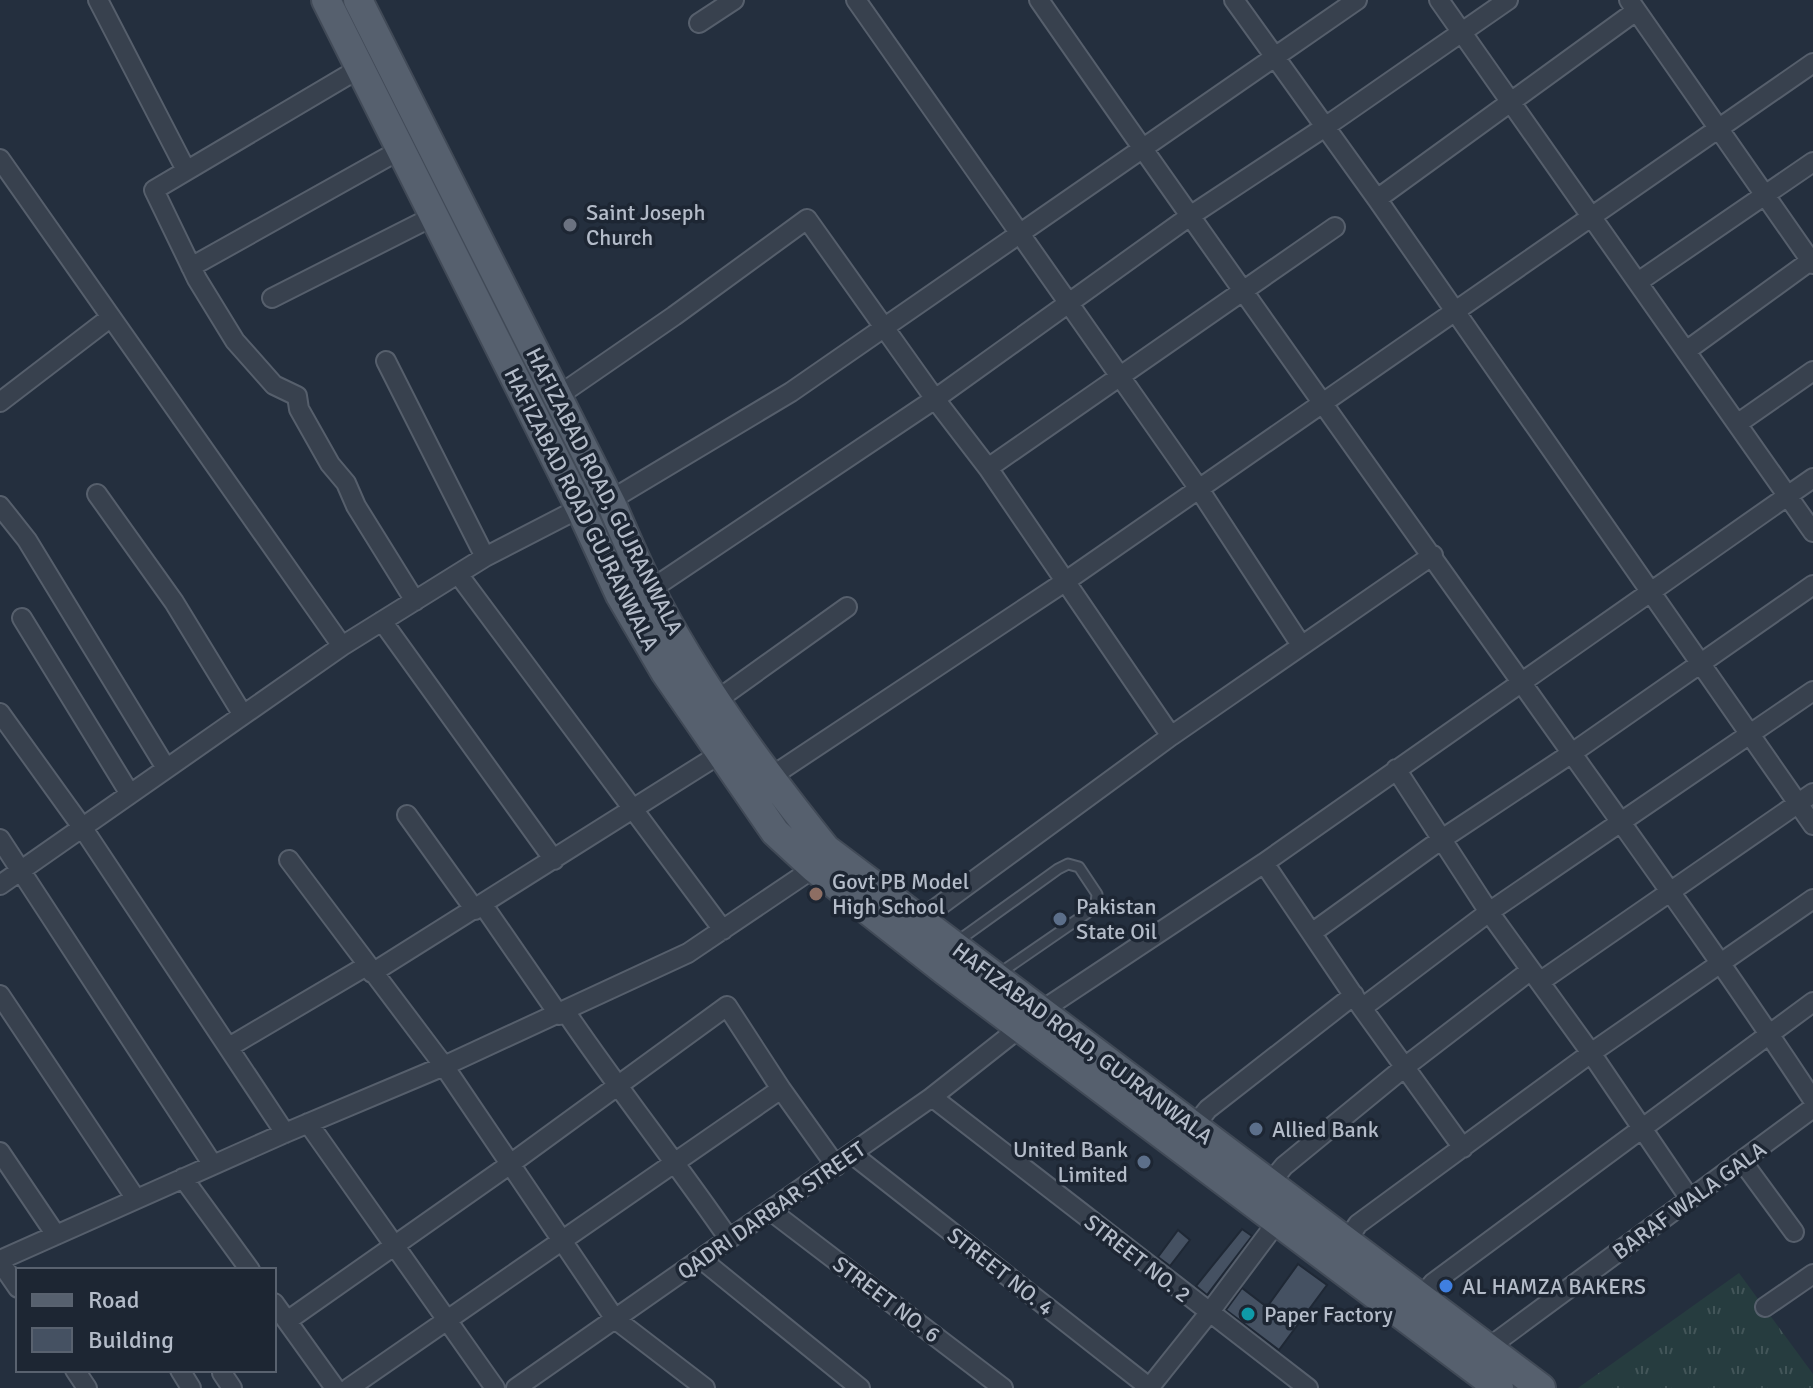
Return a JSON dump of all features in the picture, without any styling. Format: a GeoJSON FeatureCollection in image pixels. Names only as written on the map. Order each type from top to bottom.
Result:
{"type":"FeatureCollection","features":[{"type":"Feature","properties":{"kind":"main road","name":"HAFIZABAD ROAD GUJRANWALA"},"geometry":{"type":"LineString","coordinates":[[326,0],[580,508],[620,595],[665,672],[775,832],[814,868],[945,971],[1032,1019],[1277,1222],[1499,1388]]}},
{"type":"Feature","properties":{"kind":"main road","name":"HAFIZABAD ROAD, GUJRANWALA"},"geometry":{"type":"LineString","coordinates":[[358,0],[558,396],[650,590],[769,778],[826,849],[994,977],[1032,1019],[1194,1126],[1541,1388]]}},
{"type":"Feature","properties":{"kind":"street"},"geometry":{"type":"LineString","coordinates":[[98,0],[186,170]]}},
{"type":"Feature","properties":{"kind":"street"},"geometry":{"type":"LineString","coordinates":[[699,23],[734,0]]}},
{"type":"Feature","properties":{"kind":"street"},"geometry":{"type":"LineString","coordinates":[[856,0],[1199,489],[1301,645]]}},
{"type":"Feature","properties":{"kind":"street"},"geometry":{"type":"LineString","coordinates":[[1039,0],[1240,291],[1433,555],[1671,891],[1813,1100]]}},
{"type":"Feature","properties":{"kind":"street"},"geometry":{"type":"LineString","coordinates":[[1234,0],[1377,199],[1750,735],[1806,798],[1813,825]]}},
{"type":"Feature","properties":{"kind":"street"},"geometry":{"type":"LineString","coordinates":[[609,501],[791,392],[1357,0]]}},
{"type":"Feature","properties":{"kind":"street"},"geometry":{"type":"LineString","coordinates":[[1439,0],[1813,532]]}},
{"type":"Feature","properties":{"kind":"street"},"geometry":{"type":"LineString","coordinates":[[650,590],[935,399],[1190,216],[1508,0]]}},
{"type":"Feature","properties":{"kind":"street"},"geometry":{"type":"LineString","coordinates":[[1377,199],[1633,6],[1812,261],[1686,351]]}},
{"type":"Feature","properties":{"kind":"street"},"geometry":{"type":"LineString","coordinates":[[769,778],[1066,581],[1813,63]]}},
{"type":"Feature","properties":{"kind":"street"},"geometry":{"type":"LineString","coordinates":[[360,68],[154,190],[191,267],[235,341],[274,385],[297,396],[299,409],[330,464],[346,483],[356,506],[415,601]]}},
{"type":"Feature","properties":{"kind":"street"},"geometry":{"type":"LineString","coordinates":[[191,267],[400,150]]}},
{"type":"Feature","properties":{"kind":"street"},"geometry":{"type":"LineString","coordinates":[[0,159],[342,646]]}},
{"type":"Feature","properties":{"kind":"street"},"geometry":{"type":"LineString","coordinates":[[1638,282],[1813,162]]}},
{"type":"Feature","properties":{"kind":"street"},"geometry":{"type":"LineString","coordinates":[[272,298],[434,216]]}},
{"type":"Feature","properties":{"kind":"street"},"geometry":{"type":"LineString","coordinates":[[558,396],[807,219],[988,468],[1171,736]]}},
{"type":"Feature","properties":{"kind":"street"},"geometry":{"type":"LineString","coordinates":[[988,468],[1335,227]]}},
{"type":"Feature","properties":{"kind":"street"},"geometry":{"type":"LineString","coordinates":[[0,402],[111,317]]}},
{"type":"Feature","properties":{"kind":"street"},"geometry":{"type":"LineString","coordinates":[[386,361],[485,557]]}},
{"type":"Feature","properties":{"kind":"street"},"geometry":{"type":"LineString","coordinates":[[1737,424],[1813,371]]}},
{"type":"Feature","properties":{"kind":"street","name":"QADRI DARBAR STREET"},"geometry":{"type":"LineString","coordinates":[[516,1388],[836,1166],[1032,1019],[1264,863],[1813,478]]}},
{"type":"Feature","properties":{"kind":"street"},"geometry":{"type":"LineString","coordinates":[[97,494],[174,602],[243,715]]}},
{"type":"Feature","properties":{"kind":"street"},"geometry":{"type":"LineString","coordinates":[[0,506],[27,540],[166,768]]}},
{"type":"Feature","properties":{"kind":"street"},"geometry":{"type":"LineString","coordinates":[[0,885],[342,646],[485,557],[580,508]]}},
{"type":"Feature","properties":{"kind":"street"},"geometry":{"type":"LineString","coordinates":[[920,920],[1171,736],[1433,555]]}},
{"type":"Feature","properties":{"kind":"street"},"geometry":{"type":"LineString","coordinates":[[458,574],[723,930]]}},
{"type":"Feature","properties":{"kind":"street"},"geometry":{"type":"LineString","coordinates":[[1313,932],[1442,839],[1572,753],[1813,585]]}},
{"type":"Feature","properties":{"kind":"street"},"geometry":{"type":"LineString","coordinates":[[717,700],[847,607]]}},
{"type":"Feature","properties":{"kind":"street"},"geometry":{"type":"LineString","coordinates":[[22,618],[130,794]]}},
{"type":"Feature","properties":{"kind":"street"},"geometry":{"type":"LineString","coordinates":[[382,621],[554,860]]}},
{"type":"Feature","properties":{"kind":"street"},"geometry":{"type":"LineString","coordinates":[[1194,1126],[1208,1109],[1358,1001],[1813,691]]}},
{"type":"Feature","properties":{"kind":"street"},"geometry":{"type":"LineString","coordinates":[[0,713],[82,827],[285,1133]]}},
{"type":"Feature","properties":{"kind":"street"},"geometry":{"type":"LineString","coordinates":[[229,1047],[479,907],[720,754]]}},
{"type":"Feature","properties":{"kind":"street"},"geometry":{"type":"LineString","coordinates":[[1396,769],[1489,912],[1591,1053],[1690,1199]]}},
{"type":"Feature","properties":{"kind":"street"},"geometry":{"type":"LineString","coordinates":[[1270,1183],[1284,1166],[1406,1066],[1536,976],[1671,891],[1806,798]]}},
{"type":"Feature","properties":{"kind":"street"},"geometry":{"type":"LineString","coordinates":[[407,815],[676,1161],[729,1239]]}},
{"type":"Feature","properties":{"kind":"street"},"geometry":{"type":"LineString","coordinates":[[0,839],[213,1165]]}},
{"type":"Feature","properties":{"kind":"street"},"geometry":{"type":"LineString","coordinates":[[289,860],[444,1066],[615,1319],[705,1388]]}},
{"type":"Feature","properties":{"kind":"street"},"geometry":{"type":"LineString","coordinates":[[1264,863],[1463,1148]]}},
{"type":"Feature","properties":{"kind":"street"},"geometry":{"type":"LineString","coordinates":[[16,1285],[0,1261],[285,1133],[444,1066],[688,953],[814,868]]}},
{"type":"Feature","properties":{"kind":"street"},"geometry":{"type":"LineString","coordinates":[[1347,1240],[1358,1224],[1591,1053],[1813,899]]}},
{"type":"Feature","properties":{"kind":"street"},"geometry":{"type":"LineString","coordinates":[[0,995],[136,1199]]}},
{"type":"Feature","properties":{"kind":"street"},"geometry":{"type":"LineString","coordinates":[[1422,1296],[1433,1283],[1813,1002]]}},
{"type":"Feature","properties":{"kind":"street"},"geometry":{"type":"LineString","coordinates":[[287,1321],[727,1006],[836,1166]]}},
{"type":"Feature","properties":{"kind":"street"},"geometry":{"type":"LineString","coordinates":[[349,1388],[781,1089]]}},
{"type":"Feature","properties":{"kind":"street","name":"STREET NO. 2"},"geometry":{"type":"LineString","coordinates":[[932,1097],[1308,1388]]}},
{"type":"Feature","properties":{"kind":"street","name":"BARAF WALA GALA"},"geometry":{"type":"LineString","coordinates":[[1488,1348],[1813,1108]]}},
{"type":"Feature","properties":{"kind":"street"},"geometry":{"type":"LineString","coordinates":[[308,1123],[495,1388]]}},
{"type":"Feature","properties":{"kind":"street"},"geometry":{"type":"LineString","coordinates":[[0,1152],[56,1235]]}},
{"type":"Feature","properties":{"kind":"street","name":"STREET NO. 4"},"geometry":{"type":"LineString","coordinates":[[852,1154],[1149,1388]]}},
{"type":"Feature","properties":{"kind":"street"},"geometry":{"type":"LineString","coordinates":[[1742,1161],[1794,1232]]}},
{"type":"Feature","properties":{"kind":"street"},"geometry":{"type":"LineString","coordinates":[[183,1178],[249,1268]]}},
{"type":"Feature","properties":{"kind":"street","name":"STREET NO. 6"},"geometry":{"type":"LineString","coordinates":[[771,1211],[1003,1388]]}},
{"type":"Feature","properties":{"kind":"street"},"geometry":{"type":"LineString","coordinates":[[1149,1388],[1277,1222]]}},
{"type":"Feature","properties":{"kind":"street"},"geometry":{"type":"LineString","coordinates":[[701,1259],[860,1388]]}},
{"type":"Feature","properties":{"kind":"street"},"geometry":{"type":"LineString","coordinates":[[1765,1307],[1813,1274]]}},
{"type":"Feature","properties":{"kind":"street"},"geometry":{"type":"LineString","coordinates":[[276,1306],[335,1388]]}},
{"type":"Feature","properties":{"kind":"lane"},"geometry":{"type":"LineString","coordinates":[[953,945],[1058,869],[1068,864],[1079,867],[1097,894],[1096,904],[994,977]]}},
{"type":"Feature","properties":{"kind":"green space"},"geometry":{"type":"Polygon","coordinates":[[[1739,1273],[1813,1374],[1813,1388],[1578,1388],[1739,1273]]]}},
{"type":"Feature","properties":{"kind":"building"},"geometry":{"type":"Polygon","coordinates":[[[1242,1229],[1252,1236],[1207,1295],[1196,1286],[1242,1229]]]}},
{"type":"Feature","properties":{"kind":"building"},"geometry":{"type":"Polygon","coordinates":[[[1178,1230],[1190,1240],[1170,1266],[1158,1257],[1178,1230]]]}},
{"type":"Feature","properties":{"kind":"building"},"geometry":{"type":"Polygon","coordinates":[[[1298,1264],[1327,1285],[1279,1350],[1226,1310],[1242,1288],[1267,1307],[1298,1264]]]}},
{"type":"Feature","properties":{"kind":"place","name":"Saint Joseph Church"},"geometry":{"type":"Point","coordinates":[570,225]}},
{"type":"Feature","properties":{"kind":"place","name":"Govt PB Model High School"},"geometry":{"type":"Point","coordinates":[816,894]}},
{"type":"Feature","properties":{"kind":"place","name":"Pakistan State Oil"},"geometry":{"type":"Point","coordinates":[1060,919]}},
{"type":"Feature","properties":{"kind":"place","name":"Allied Bank"},"geometry":{"type":"Point","coordinates":[1256,1129]}},
{"type":"Feature","properties":{"kind":"place","name":"United Bank Limited"},"geometry":{"type":"Point","coordinates":[1144,1162]}},
{"type":"Feature","properties":{"kind":"place","name":"AL HAMZA BAKERS"},"geometry":{"type":"Point","coordinates":[1446,1286]}},
{"type":"Feature","properties":{"kind":"place","name":"Paper Factory"},"geometry":{"type":"Point","coordinates":[1248,1314]}}]}
